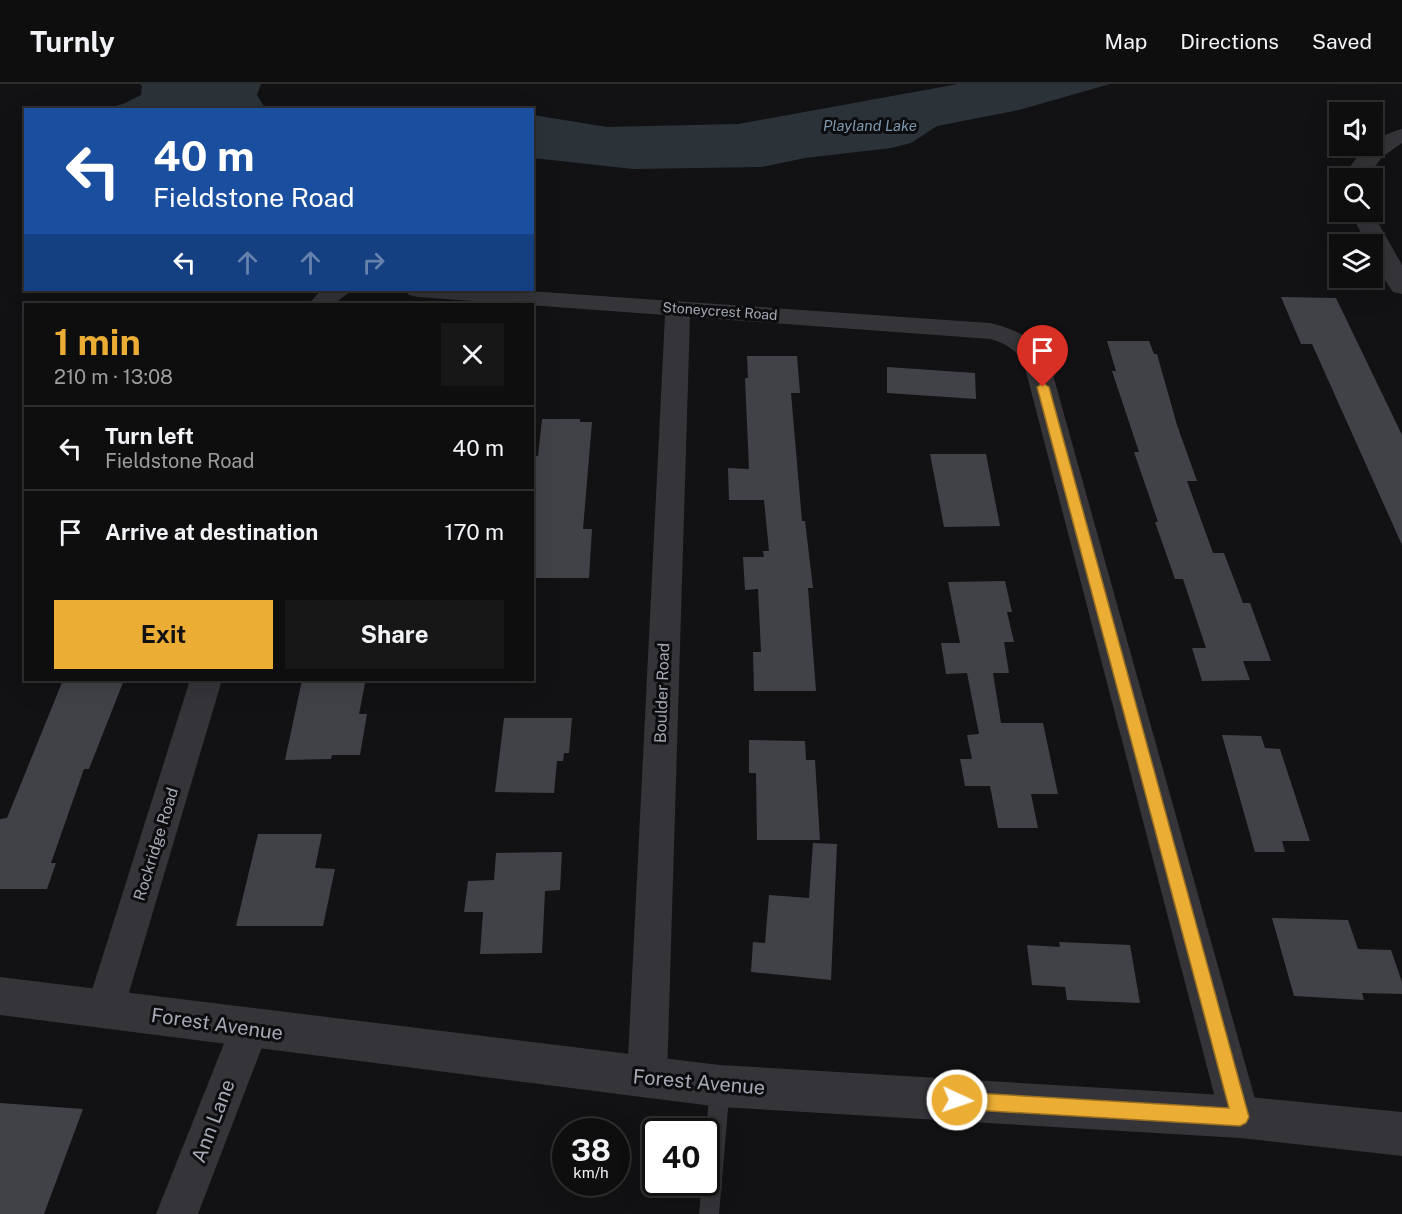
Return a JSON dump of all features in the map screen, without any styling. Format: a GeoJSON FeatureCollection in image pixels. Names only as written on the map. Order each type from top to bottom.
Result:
{"type":"FeatureCollection","features":[{"type":"Feature","properties":{"kind":"street"},"geometry":{"type":"LineString","coordinates":[[1361,168],[1375,151],[1402,135]]}},
{"type":"Feature","properties":{"kind":"street"},"geometry":{"type":"LineString","coordinates":[[1366,222],[1402,287]]}},
{"type":"Feature","properties":{"kind":"street","name":"Stoneycrest Road"},"geometry":{"type":"LineString","coordinates":[[432,291],[990,331],[1022,341],[1031,351],[1037,364],[1240,1117]]}},
{"type":"Feature","properties":{"kind":"street","name":"Boulder Road"},"geometry":{"type":"LineString","coordinates":[[647,1078],[678,308]]}},
{"type":"Feature","properties":{"kind":"street","name":"Rockridge Road"},"geometry":{"type":"LineString","coordinates":[[105,1009],[206,681]]}},
{"type":"Feature","properties":{"kind":"street","name":"Forest Avenue"},"geometry":{"type":"LineString","coordinates":[[0,996],[249,1029],[720,1086],[1240,1117],[1402,1134]]}},
{"type":"Feature","properties":{"kind":"street","name":"Ann Lane"},"geometry":{"type":"LineString","coordinates":[[177,1214],[249,1029]]}},
{"type":"Feature","properties":{"kind":"lane"},"geometry":{"type":"LineString","coordinates":[[709,1214],[720,1086]]}},
{"type":"Feature","properties":{"kind":"water"},"geometry":{"type":"Polygon","coordinates":[[[140,84],[261,84],[257,95],[263,105],[270,108],[108,108],[123,104],[141,95],[142,86],[140,84]]]}},
{"type":"Feature","properties":{"kind":"water","name":"Playland Lake"},"geometry":{"type":"Polygon","coordinates":[[[958,84],[1110,84],[1019,110],[937,126],[911,143],[891,148],[805,158],[762,167],[633,169],[534,158],[534,115],[607,127],[738,124],[958,84]]]}},
{"type":"Feature","properties":{"kind":"building"},"geometry":{"type":"Polygon","coordinates":[[[1281,297],[1336,298],[1402,435],[1402,545],[1312,344],[1301,344],[1281,297]]]}},
{"type":"Feature","properties":{"kind":"building"},"geometry":{"type":"Polygon","coordinates":[[[1107,341],[1149,341],[1154,354],[1157,354],[1177,425],[1197,481],[1187,481],[1213,553],[1224,553],[1243,603],[1250,603],[1271,661],[1243,661],[1250,680],[1202,681],[1192,648],[1206,648],[1183,579],[1175,579],[1155,522],[1158,522],[1134,452],[1139,452],[1112,371],[1116,371],[1107,341]]]}},
{"type":"Feature","properties":{"kind":"building"},"geometry":{"type":"Polygon","coordinates":[[[747,356],[797,356],[800,393],[791,393],[802,521],[805,521],[813,588],[808,588],[816,691],[754,691],[753,652],[761,652],[758,589],[745,590],[743,557],[764,557],[763,551],[769,551],[764,500],[729,500],[728,468],[749,469],[745,378],[748,378],[747,356]]]}},
{"type":"Feature","properties":{"kind":"building"},"geometry":{"type":"Polygon","coordinates":[[[887,367],[975,373],[976,399],[887,393],[887,367]]]}},
{"type":"Feature","properties":{"kind":"building"},"geometry":{"type":"Polygon","coordinates":[[[542,419],[580,419],[580,422],[592,422],[583,529],[592,529],[589,578],[534,578],[536,550],[534,550],[534,456],[538,456],[542,419]]]}},
{"type":"Feature","properties":{"kind":"building"},"geometry":{"type":"Polygon","coordinates":[[[930,454],[986,454],[1000,526],[944,527],[930,454]]]}},
{"type":"Feature","properties":{"kind":"building"},"geometry":{"type":"Polygon","coordinates":[[[1005,581],[1012,612],[1007,612],[1014,642],[1004,642],[1009,673],[993,673],[1001,723],[1043,723],[1058,794],[1031,794],[1038,828],[998,828],[990,786],[965,786],[960,759],[972,759],[967,735],[979,734],[967,673],[946,674],[941,643],[960,643],[948,582],[1005,581]]]}},
{"type":"Feature","properties":{"kind":"building"},"geometry":{"type":"Polygon","coordinates":[[[63,681],[124,681],[89,769],[84,769],[51,863],[56,863],[47,889],[0,889],[0,819],[7,818],[63,681]]]}},
{"type":"Feature","properties":{"kind":"building"},"geometry":{"type":"Polygon","coordinates":[[[302,681],[365,683],[359,714],[367,714],[360,755],[332,755],[331,759],[285,760],[302,681]]]}},
{"type":"Feature","properties":{"kind":"building"},"geometry":{"type":"Polygon","coordinates":[[[504,718],[572,718],[569,753],[564,753],[563,761],[557,761],[554,793],[495,792],[504,718]]]}},
{"type":"Feature","properties":{"kind":"building"},"geometry":{"type":"Polygon","coordinates":[[[1222,735],[1261,736],[1265,748],[1280,749],[1310,841],[1282,841],[1285,852],[1255,852],[1222,735]]]}},
{"type":"Feature","properties":{"kind":"building"},"geometry":{"type":"Polygon","coordinates":[[[749,740],[805,741],[806,760],[815,760],[820,840],[757,840],[756,773],[749,773],[749,740]]]}},
{"type":"Feature","properties":{"kind":"building"},"geometry":{"type":"Polygon","coordinates":[[[258,834],[322,834],[315,868],[335,869],[323,926],[236,926],[258,834]]]}},
{"type":"Feature","properties":{"kind":"building"},"geometry":{"type":"Polygon","coordinates":[[[813,843],[837,844],[831,980],[751,972],[753,942],[765,943],[769,895],[809,898],[813,843]]]}},
{"type":"Feature","properties":{"kind":"building"},"geometry":{"type":"Polygon","coordinates":[[[562,852],[560,890],[545,891],[542,953],[480,954],[483,912],[464,912],[468,881],[494,880],[496,853],[562,852]]]}},
{"type":"Feature","properties":{"kind":"building"},"geometry":{"type":"Polygon","coordinates":[[[1272,918],[1348,920],[1358,949],[1391,950],[1402,982],[1402,994],[1362,993],[1364,1000],[1294,996],[1272,918]]]}},
{"type":"Feature","properties":{"kind":"building"},"geometry":{"type":"Polygon","coordinates":[[[1059,942],[1130,945],[1140,1003],[1067,1000],[1065,987],[1032,985],[1027,945],[1060,947],[1059,942]]]}},
{"type":"Feature","properties":{"kind":"building"},"geometry":{"type":"Polygon","coordinates":[[[0,1103],[83,1109],[44,1214],[0,1214],[0,1103]]]}},
{"type":"Feature","properties":{"kind":"route"},"geometry":{"type":"LineString","coordinates":[[957,1100],[1240,1117],[1043,387]]}}]}
